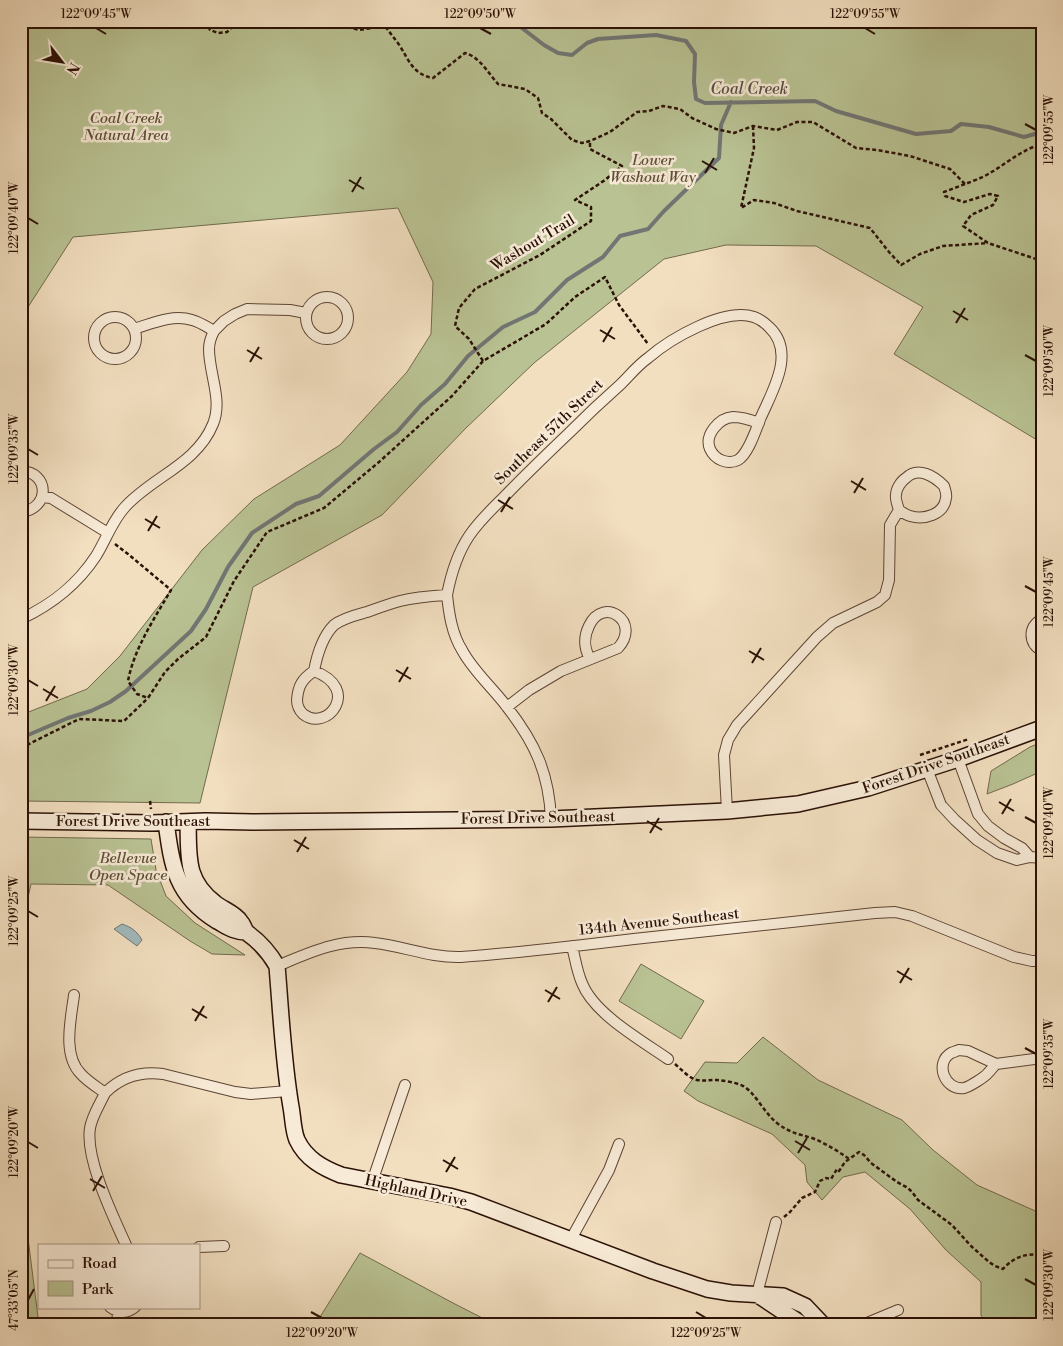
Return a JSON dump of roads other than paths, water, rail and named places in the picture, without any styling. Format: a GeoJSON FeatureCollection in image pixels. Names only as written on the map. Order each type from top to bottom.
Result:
{"type":"FeatureCollection","features":[{"type":"Feature","properties":{"kind":"street"},"geometry":{"type":"LineString","coordinates":[[326,296],[339,300],[344,305],[348,318],[343,331],[338,336],[324,338],[312,332],[308,327],[306,313],[313,302],[326,296]]}},
{"type":"Feature","properties":{"kind":"street"},"geometry":{"type":"LineString","coordinates":[[21,619],[45,606],[68,590],[84,573],[124,507],[143,490],[195,452],[207,437],[217,413],[217,397],[209,349],[214,331],[224,321],[247,309],[290,310],[306,313]]}},
{"type":"Feature","properties":{"kind":"street","name":"Southeast 57th Street"},"geometry":{"type":"LineString","coordinates":[[447,595],[452,570],[458,555],[480,521],[536,464],[648,357],[680,336],[714,319],[738,314],[753,316],[764,322],[775,332],[781,345],[780,374],[749,446],[740,459],[730,463],[714,455],[709,448],[709,439],[713,430],[721,421],[732,417],[745,418],[758,423]]}},
{"type":"Feature","properties":{"kind":"street"},"geometry":{"type":"LineString","coordinates":[[119,317],[131,324],[134,329],[136,336],[132,350],[121,358],[106,357],[96,347],[94,341],[97,328],[106,319],[119,317]]}},
{"type":"Feature","properties":{"kind":"street"},"geometry":{"type":"LineString","coordinates":[[134,329],[166,319],[179,318],[194,320],[214,331]]}},
{"type":"Feature","properties":{"kind":"street"},"geometry":{"type":"LineString","coordinates":[[21,471],[33,473],[38,477],[42,483],[43,490],[40,503],[29,511],[21,512]]}},
{"type":"Feature","properties":{"kind":"street"},"geometry":{"type":"LineString","coordinates":[[727,811],[724,755],[728,740],[737,725],[817,636],[833,623],[877,602],[884,596],[889,580],[890,525],[899,510],[896,495],[901,482],[910,473],[921,472],[934,477],[944,486],[946,498],[942,508],[933,515],[922,517],[909,516],[899,510]]}},
{"type":"Feature","properties":{"kind":"street"},"geometry":{"type":"LineString","coordinates":[[42,497],[51,498],[106,536]]}},
{"type":"Feature","properties":{"kind":"street"},"geometry":{"type":"LineString","coordinates":[[314,671],[316,657],[326,634],[341,621],[401,601],[447,595],[453,628],[462,650],[508,707],[532,743],[548,785],[551,819]]}},
{"type":"Feature","properties":{"kind":"street"},"geometry":{"type":"LineString","coordinates":[[508,707],[536,685],[561,671],[618,648],[624,641],[627,633],[620,617],[613,612],[596,615],[591,622],[586,633],[585,643],[590,659]]}},
{"type":"Feature","properties":{"kind":"street"},"geometry":{"type":"LineString","coordinates":[[1042,619],[1034,625],[1031,636],[1035,646],[1042,651]]}},
{"type":"Feature","properties":{"kind":"street"},"geometry":{"type":"LineString","coordinates":[[314,671],[324,675],[339,695],[338,703],[334,710],[319,719],[309,718],[301,712],[297,703],[298,691],[304,677],[314,671]]}},
{"type":"Feature","properties":{"kind":"street","name":"Forest Drive Southeast"},"geometry":{"type":"LineString","coordinates":[[21,821],[253,822],[551,819],[727,811],[798,804],[868,788],[958,759],[1042,728]]}},
{"type":"Feature","properties":{"kind":"street"},"geometry":{"type":"LineString","coordinates":[[958,759],[978,814],[988,826],[1022,848],[1030,857]]}},
{"type":"Feature","properties":{"kind":"street"},"geometry":{"type":"LineString","coordinates":[[927,769],[941,805],[977,840],[997,853],[1017,860],[1030,857],[1042,858]]}},
{"type":"Feature","properties":{"kind":"street"},"geometry":{"type":"LineString","coordinates":[[166,822],[170,852],[186,895],[207,915],[235,931],[246,932]]}},
{"type":"Feature","properties":{"kind":"street"},"geometry":{"type":"LineString","coordinates":[[188,822],[189,861],[194,880],[214,903],[240,920],[246,932],[270,953],[277,966]]}},
{"type":"Feature","properties":{"kind":"street","name":"134th Avenue Southeast"},"geometry":{"type":"LineString","coordinates":[[277,966],[323,947],[358,941],[458,957],[895,912],[912,916],[1014,957],[1042,962]]}},
{"type":"Feature","properties":{"kind":"street"},"geometry":{"type":"LineString","coordinates":[[572,946],[582,984],[589,996],[612,1019],[668,1058]]}},
{"type":"Feature","properties":{"kind":"street","name":"Highland Drive"},"geometry":{"type":"LineString","coordinates":[[277,966],[288,1091],[297,1139],[313,1161],[341,1175],[471,1202],[570,1241],[707,1289],[731,1293],[783,1296],[805,1306],[823,1325]]}},
{"type":"Feature","properties":{"kind":"street"},"geometry":{"type":"LineString","coordinates":[[74,995],[69,1039],[71,1056],[74,1065],[81,1075],[106,1093]]}},
{"type":"Feature","properties":{"kind":"street"},"geometry":{"type":"LineString","coordinates":[[996,1064],[988,1074],[965,1088],[954,1086],[946,1081],[942,1073],[943,1063],[950,1053],[959,1050],[968,1051],[996,1064],[1042,1058]]}},
{"type":"Feature","properties":{"kind":"street"},"geometry":{"type":"LineString","coordinates":[[126,1244],[93,1160],[90,1143],[90,1128],[95,1112],[112,1086],[134,1074],[151,1072],[235,1092],[251,1094],[288,1091]]}},
{"type":"Feature","properties":{"kind":"street"},"geometry":{"type":"LineString","coordinates":[[372,1182],[405,1085]]}},
{"type":"Feature","properties":{"kind":"street"},"geometry":{"type":"LineString","coordinates":[[570,1241],[609,1170],[619,1144]]}},
{"type":"Feature","properties":{"kind":"street"},"geometry":{"type":"LineString","coordinates":[[776,1222],[756,1294],[803,1325]]}},
{"type":"Feature","properties":{"kind":"street"},"geometry":{"type":"LineString","coordinates":[[200,1247],[224,1246]]}},
{"type":"Feature","properties":{"kind":"street"},"geometry":{"type":"LineString","coordinates":[[117,1325],[114,1310],[131,1310],[134,1308]]}},
{"type":"Feature","properties":{"kind":"street"},"geometry":{"type":"LineString","coordinates":[[862,1325],[898,1310]]}},
{"type":"Feature","properties":{"kind":"water"},"geometry":{"type":"Polygon","coordinates":[[[122,924],[134,930],[140,937],[142,940],[137,946],[114,929],[122,924]]]}},
{"type":"Feature","properties":{"kind":"waterway","name":"Coal Creek"},"geometry":{"type":"LineString","coordinates":[[515,21],[544,45],[558,53],[572,55],[587,43],[598,39],[656,35],[686,41],[695,54],[694,82],[696,99],[705,103],[815,101],[836,111],[916,134],[951,131],[961,124],[989,127],[1024,137],[1042,132]]}},
{"type":"Feature","properties":{"kind":"waterway"},"geometry":{"type":"LineString","coordinates":[[21,738],[68,718],[91,711],[110,702],[126,691],[191,631],[206,609],[228,567],[252,533],[296,504],[319,496],[397,432],[421,405],[445,384],[468,356],[503,327],[535,312],[567,280],[603,257],[620,236],[648,229],[719,158],[721,125],[731,102]]}},
{"type":"Feature","properties":{"kind":"park label","name":"Coal Creek Natural Area"},"geometry":{"type":"Point","coordinates":[126,126]}},
{"type":"Feature","properties":{"kind":"park label","name":"Lower Washout Way"},"geometry":{"type":"Point","coordinates":[653,168]}},
{"type":"Feature","properties":{"kind":"park label","name":"Bellevue Open Space"},"geometry":{"type":"Point","coordinates":[128,866]}}]}
